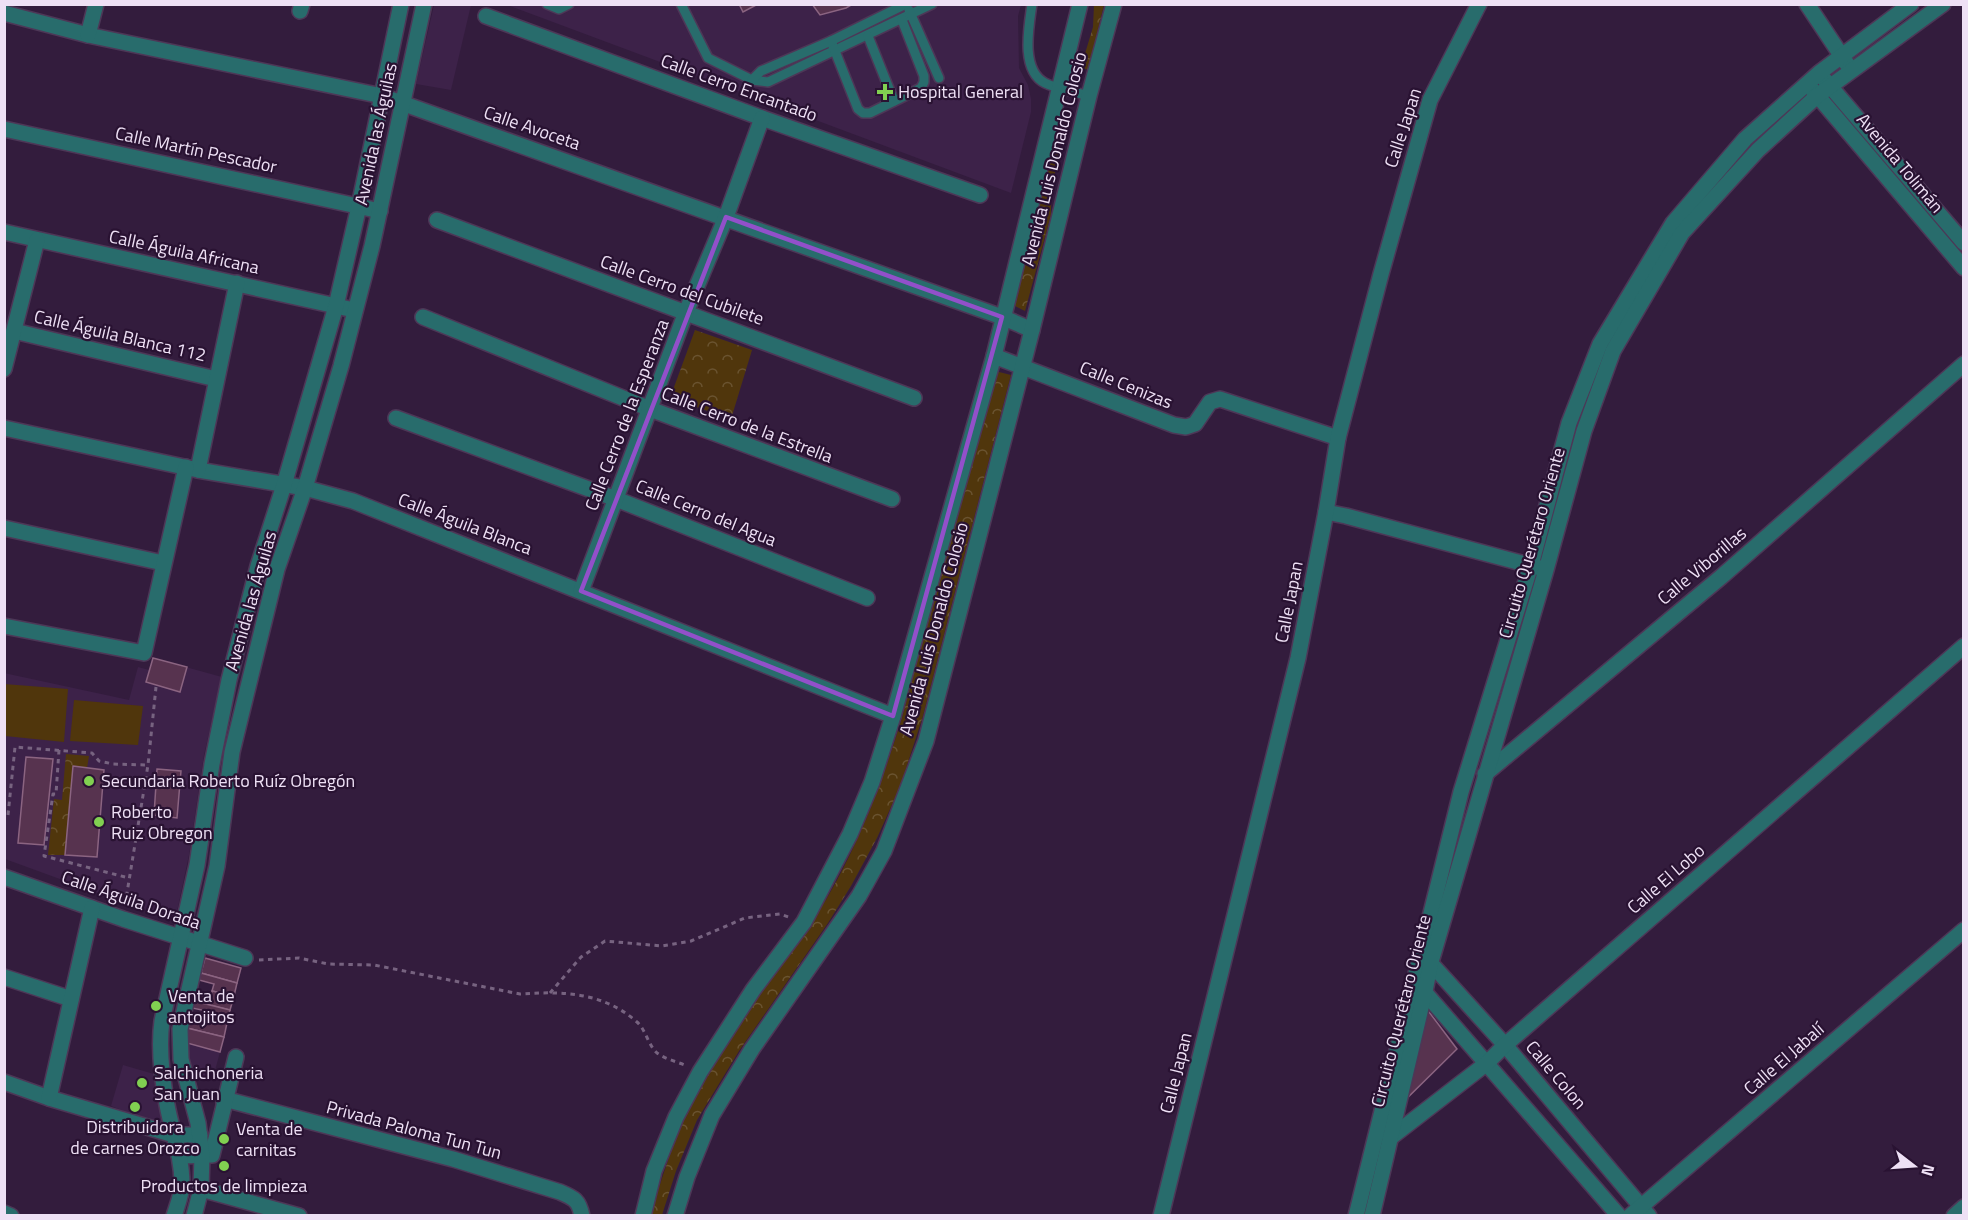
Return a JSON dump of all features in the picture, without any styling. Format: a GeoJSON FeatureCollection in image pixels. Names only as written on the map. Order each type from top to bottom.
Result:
{"type":"FeatureCollection","features":[{"type":"Feature","properties":{"kind":"street"},"geometry":{"type":"LineString","coordinates":[[88,34],[96,4]]}},
{"type":"Feature","properties":{"kind":"street","name":"Avenida las Águilas"},"geometry":{"type":"LineString","coordinates":[[174,1215],[182,1186],[180,1156],[167,1105],[159,1042],[162,1021],[197,866],[208,790],[232,668],[258,566],[336,306],[401,4]]}},
{"type":"Feature","properties":{"kind":"street","name":"Avenida las Águilas"},"geometry":{"type":"LineString","coordinates":[[194,1215],[201,1189],[202,1155],[200,1135],[182,1059],[180,1029],[217,867],[232,752],[277,569],[305,488],[341,366],[380,211],[424,4]]}},
{"type":"Feature","properties":{"kind":"street","name":"Avenida Luis Donaldo Colosio"},"geometry":{"type":"LineString","coordinates":[[643,1215],[654,1171],[676,1117],[700,1072],[753,990],[804,922],[850,834],[872,782],[893,716],[994,356],[1080,4]]}},
{"type":"Feature","properties":{"kind":"street","name":"Avenida Luis Donaldo Colosio"},"geometry":{"type":"LineString","coordinates":[[675,1215],[687,1177],[712,1114],[752,1049],[859,896],[884,851],[926,741],[1114,4]]}},
{"type":"Feature","properties":{"kind":"street","name":"Calle Japan"},"geometry":{"type":"LineString","coordinates":[[1161,1215],[1298,658],[1338,438],[1381,274],[1430,100],[1479,4]]}},
{"type":"Feature","properties":{"kind":"street"},"geometry":{"type":"LineString","coordinates":[[1808,4],[1851,71]]}},
{"type":"Feature","properties":{"kind":"street","name":"Circuito Querétaro Oriente"},"geometry":{"type":"LineString","coordinates":[[1426,957],[1486,773],[1539,567],[1569,423],[1607,348],[1672,223],[1745,139],[1819,73],[1911,4]]}},
{"type":"Feature","properties":{"kind":"street","name":"Circuito Querétaro Oriente"},"geometry":{"type":"LineString","coordinates":[[1607,348],[1682,233],[1747,162],[1823,91],[1943,4]]}},
{"type":"Feature","properties":{"kind":"street","name":"Calle Avoceta"},"geometry":{"type":"LineString","coordinates":[[4,13],[88,34],[382,96],[726,217],[1002,317],[1032,330]]}},
{"type":"Feature","properties":{"kind":"street","name":"Calle Cerro Encantado"},"geometry":{"type":"LineString","coordinates":[[486,16],[762,118],[980,195]]}},
{"type":"Feature","properties":{"kind":"street"},"geometry":{"type":"LineString","coordinates":[[1819,73],[1823,91]]}},
{"type":"Feature","properties":{"kind":"street","name":"Avenida Tolimán"},"geometry":{"type":"LineString","coordinates":[[1807,84],[1823,91],[1964,243]]}},
{"type":"Feature","properties":{"kind":"street","name":"Avenida Tolimán"},"geometry":{"type":"LineString","coordinates":[[1823,91],[1964,268]]}},
{"type":"Feature","properties":{"kind":"street","name":"Calle Cerro de la Esperanza"},"geometry":{"type":"LineString","coordinates":[[580,591],[686,312],[726,217],[762,118]]}},
{"type":"Feature","properties":{"kind":"street","name":"Calle Martín Pescador"},"geometry":{"type":"LineString","coordinates":[[4,129],[380,211]]}},
{"type":"Feature","properties":{"kind":"street"},"geometry":{"type":"LineString","coordinates":[[1735,151],[1747,162]]}},
{"type":"Feature","properties":{"kind":"street","name":"Calle Cerro del Cubilete"},"geometry":{"type":"LineString","coordinates":[[437,220],[914,398]]}},
{"type":"Feature","properties":{"kind":"street","name":"Calle Águila Africana"},"geometry":{"type":"LineString","coordinates":[[4,232],[354,310]]}},
{"type":"Feature","properties":{"kind":"street"},"geometry":{"type":"LineString","coordinates":[[4,369],[37,240]]}},
{"type":"Feature","properties":{"kind":"street","name":"Calle Águila Blanca 112"},"geometry":{"type":"LineString","coordinates":[[4,626],[144,653],[163,563],[216,379],[237,283]]}},
{"type":"Feature","properties":{"kind":"street","name":"Calle Cerro de la Estrella"},"geometry":{"type":"LineString","coordinates":[[423,317],[650,409],[892,500]]}},
{"type":"Feature","properties":{"kind":"street","name":"Calle Águila Blanca 112"},"geometry":{"type":"LineString","coordinates":[[14,331],[216,379]]}},
{"type":"Feature","properties":{"kind":"street","name":"Calle Cenizas"},"geometry":{"type":"LineString","coordinates":[[994,356],[1174,425],[1186,427],[1195,424],[1210,402],[1220,399],[1338,438]]}},
{"type":"Feature","properties":{"kind":"street","name":"Calle Viborillas"},"geometry":{"type":"LineString","coordinates":[[1461,792],[1721,577],[1964,364]]}},
{"type":"Feature","properties":{"kind":"street","name":"Calle Cerro del Agua"},"geometry":{"type":"LineString","coordinates":[[396,418],[616,499],[867,598]]}},
{"type":"Feature","properties":{"kind":"street","name":"Calle Águila Blanca"},"geometry":{"type":"LineString","coordinates":[[4,428],[192,468],[305,488],[353,501],[893,716]]}},
{"type":"Feature","properties":{"kind":"street"},"geometry":{"type":"LineString","coordinates":[[1326,512],[1539,567]]}},
{"type":"Feature","properties":{"kind":"street"},"geometry":{"type":"LineString","coordinates":[[4,528],[163,563]]}},
{"type":"Feature","properties":{"kind":"street","name":"Circuito Querétaro Oriente"},"geometry":{"type":"LineString","coordinates":[[1372,1215],[1461,792],[1539,567]]}},
{"type":"Feature","properties":{"kind":"street","name":"Calle El Lobo"},"geometry":{"type":"LineString","coordinates":[[1390,1138],[1487,1063],[1964,646]]}},
{"type":"Feature","properties":{"kind":"street"},"geometry":{"type":"LineString","coordinates":[[208,790],[227,793]]}},
{"type":"Feature","properties":{"kind":"street","name":"Calle Águila Dorada"},"geometry":{"type":"LineString","coordinates":[[4,877],[123,919],[245,958]]}},
{"type":"Feature","properties":{"kind":"street"},"geometry":{"type":"LineString","coordinates":[[49,1098],[92,908]]}},
{"type":"Feature","properties":{"kind":"street","name":"Calle El Jabalí"},"geometry":{"type":"LineString","coordinates":[[1640,1213],[1964,930]]}},
{"type":"Feature","properties":{"kind":"street","name":"Calle Colon"},"geometry":{"type":"LineString","coordinates":[[1426,957],[1505,1045],[1640,1213]]}},
{"type":"Feature","properties":{"kind":"street"},"geometry":{"type":"LineString","coordinates":[[4,976],[71,999]]}},
{"type":"Feature","properties":{"kind":"street"},"geometry":{"type":"LineString","coordinates":[[1419,987],[1619,1215]]}},
{"type":"Feature","properties":{"kind":"street","name":"Circuito Querétaro Oriente"},"geometry":{"type":"LineString","coordinates":[[1356,1215],[1419,987]]}},
{"type":"Feature","properties":{"kind":"street"},"geometry":{"type":"LineString","coordinates":[[180,1156],[212,1155],[236,1057]]}},
{"type":"Feature","properties":{"kind":"street"},"geometry":{"type":"LineString","coordinates":[[4,1082],[174,1136],[200,1135]]}},
{"type":"Feature","properties":{"kind":"street","name":"Privada Paloma Tun Tun"},"geometry":{"type":"LineString","coordinates":[[224,1102],[228,1100],[430,1153],[560,1192],[573,1198],[580,1205],[582,1215]]}},
{"type":"Feature","properties":{"kind":"street"},"geometry":{"type":"LineString","coordinates":[[201,1189],[299,1215]]}},
{"type":"Feature","properties":{"kind":"street"},"geometry":{"type":"LineString","coordinates":[[1954,1215],[1964,1207]]}},
{"type":"Feature","properties":{"kind":"street"},"geometry":{"type":"LineString","coordinates":[[4,1213],[11,1215]]}},
{"type":"Feature","properties":{"kind":"lane"},"geometry":{"type":"LineString","coordinates":[[547,4],[559,9],[569,4]]}},
{"type":"Feature","properties":{"kind":"lane"},"geometry":{"type":"LineString","coordinates":[[681,4],[708,58],[753,80],[768,82],[932,4]]}},
{"type":"Feature","properties":{"kind":"lane"},"geometry":{"type":"LineString","coordinates":[[753,80],[761,71],[831,41],[906,4],[907,17],[924,82],[921,88],[870,113],[863,113],[858,110],[831,41]]}},
{"type":"Feature","properties":{"kind":"lane"},"geometry":{"type":"LineString","coordinates":[[1032,4],[1026,43],[1033,70],[1043,82],[1089,96]]}},
{"type":"Feature","properties":{"kind":"lane"},"geometry":{"type":"LineString","coordinates":[[907,17],[939,78]]}},
{"type":"Feature","properties":{"kind":"lane"},"geometry":{"type":"LineString","coordinates":[[868,36],[894,101]]}},
{"type":"Feature","properties":{"kind":"path"},"geometry":{"type":"LineString","coordinates":[[123,919],[148,765],[156,687]]}},
{"type":"Feature","properties":{"kind":"path"},"geometry":{"type":"LineString","coordinates":[[8,815],[15,747],[92,753],[99,761],[113,764],[148,765]]}},
{"type":"Feature","properties":{"kind":"path"},"geometry":{"type":"LineString","coordinates":[[59,750],[56,794],[53,794],[44,856],[129,878]]}},
{"type":"Feature","properties":{"kind":"path"},"geometry":{"type":"LineString","coordinates":[[549,993],[581,957],[605,941],[662,946],[691,941],[745,918],[780,914],[804,922]]}},
{"type":"Feature","properties":{"kind":"path"},"geometry":{"type":"LineString","coordinates":[[245,958],[267,961],[299,958],[328,964],[374,965],[520,994],[578,994],[610,1003],[639,1023],[657,1052],[700,1072]]}},
{"type":"Feature","properties":{"kind":"highlighted area"},"geometry":{"type":"Polygon","coordinates":[[[726,217],[1002,317],[893,716],[581,591],[726,217]]]}},
{"type":"Feature","properties":{"kind":"shaded area"},"geometry":{"type":"Polygon","coordinates":[[[434,5],[471,5],[451,90],[416,84],[434,5]]]}},
{"type":"Feature","properties":{"kind":"shaded area","name":"Hospital General"},"geometry":{"type":"Polygon","coordinates":[[[507,5],[1021,5],[1018,16],[1019,68],[1028,85],[1031,112],[1011,193],[507,5]]]}},
{"type":"Feature","properties":{"kind":"shaded area","name":"Roberto Ruiz Obregon"},"geometry":{"type":"Polygon","coordinates":[[[153,658],[222,677],[204,755],[189,855],[175,921],[5,859],[4,673],[129,700],[138,667],[149,670],[153,658]]]}},
{"type":"Feature","properties":{"kind":"shaded area"},"geometry":{"type":"Polygon","coordinates":[[[187,1043],[220,1052],[213,1078],[193,1074],[187,1043]]]}},
{"type":"Feature","properties":{"kind":"shaded area"},"geometry":{"type":"Polygon","coordinates":[[[123,1065],[154,1074],[162,1126],[111,1106],[123,1065]]]}},
{"type":"Feature","properties":{"kind":"green space"},"geometry":{"type":"Polygon","coordinates":[[[1094,5],[1104,5],[1088,70],[1081,67],[1093,27],[1094,5]]]}},
{"type":"Feature","properties":{"kind":"green space"},"geometry":{"type":"Polygon","coordinates":[[[1060,119],[1069,120],[1054,179],[1051,215],[1025,311],[1011,304],[1060,119]]]}},
{"type":"Feature","properties":{"kind":"green space"},"geometry":{"type":"Polygon","coordinates":[[[695,330],[752,350],[731,419],[670,398],[695,330]]]}},
{"type":"Feature","properties":{"kind":"green space"},"geometry":{"type":"Polygon","coordinates":[[[995,371],[1011,375],[923,716],[900,787],[877,838],[851,886],[739,1051],[697,1120],[676,1171],[662,1215],[651,1216],[663,1174],[679,1132],[708,1071],[729,1037],[822,907],[849,856],[883,776],[901,721],[995,371]]]}},
{"type":"Feature","properties":{"kind":"green space"},"geometry":{"type":"Polygon","coordinates":[[[4,684],[68,689],[64,742],[5,736],[4,684]]]}},
{"type":"Feature","properties":{"kind":"green space"},"geometry":{"type":"Polygon","coordinates":[[[74,700],[143,706],[138,745],[70,741],[74,700]]]}},
{"type":"Feature","properties":{"kind":"green space"},"geometry":{"type":"Polygon","coordinates":[[[66,754],[89,756],[87,768],[73,767],[65,855],[48,855],[54,799],[62,800],[66,754]]]}},
{"type":"Feature","properties":{"kind":"building"},"geometry":{"type":"Polygon","coordinates":[[[739,4],[758,4],[743,12],[739,4]]]}},
{"type":"Feature","properties":{"kind":"building"},"geometry":{"type":"Polygon","coordinates":[[[812,4],[853,4],[820,15],[812,4]]]}},
{"type":"Feature","properties":{"kind":"building"},"geometry":{"type":"Polygon","coordinates":[[[153,658],[187,667],[180,692],[146,682],[153,658]]]}},
{"type":"Feature","properties":{"kind":"building"},"geometry":{"type":"Polygon","coordinates":[[[26,757],[53,759],[44,845],[18,843],[26,757]]]}},
{"type":"Feature","properties":{"kind":"building"},"geometry":{"type":"Polygon","coordinates":[[[73,766],[104,770],[97,857],[65,855],[73,766]]]}},
{"type":"Feature","properties":{"kind":"building"},"geometry":{"type":"Polygon","coordinates":[[[157,769],[181,771],[177,818],[154,815],[157,769]]]}},
{"type":"Feature","properties":{"kind":"building"},"geometry":{"type":"Polygon","coordinates":[[[205,958],[241,968],[237,983],[201,973],[205,958]]]}},
{"type":"Feature","properties":{"kind":"building"},"geometry":{"type":"Polygon","coordinates":[[[201,973],[237,983],[234,996],[212,991],[214,984],[199,980],[201,973]]]}},
{"type":"Feature","properties":{"kind":"building"},"geometry":{"type":"Polygon","coordinates":[[[212,991],[234,996],[230,1010],[194,1001],[196,993],[211,997],[212,991]]]}},
{"type":"Feature","properties":{"kind":"building"},"geometry":{"type":"Polygon","coordinates":[[[194,1001],[230,1010],[227,1023],[206,1018],[207,1011],[192,1008],[194,1001]]]}},
{"type":"Feature","properties":{"kind":"building"},"geometry":{"type":"Polygon","coordinates":[[[1423,1004],[1457,1049],[1398,1107],[1423,1004]]]}},
{"type":"Feature","properties":{"kind":"building"},"geometry":{"type":"Polygon","coordinates":[[[206,1018],[227,1023],[224,1037],[187,1028],[189,1021],[204,1024],[206,1018]]]}},
{"type":"Feature","properties":{"kind":"building"},"geometry":{"type":"Polygon","coordinates":[[[187,1028],[224,1037],[220,1052],[187,1043],[187,1028]]]}},
{"type":"Feature","properties":{"kind":"place","name":"Hospital General"},"geometry":{"type":"Point","coordinates":[885,92]}},
{"type":"Feature","properties":{"kind":"place","name":"Secundaria Roberto Ruíz Obregón"},"geometry":{"type":"Point","coordinates":[89,781]}},
{"type":"Feature","properties":{"kind":"place","name":"Roberto Ruiz Obregon"},"geometry":{"type":"Point","coordinates":[99,822]}},
{"type":"Feature","properties":{"kind":"place","name":"Venta de antojitos"},"geometry":{"type":"Point","coordinates":[156,1006]}},
{"type":"Feature","properties":{"kind":"place","name":"Salchichoneria San Juan"},"geometry":{"type":"Point","coordinates":[142,1083]}},
{"type":"Feature","properties":{"kind":"place","name":"Distribuidora de carnes Orozco"},"geometry":{"type":"Point","coordinates":[135,1107]}},
{"type":"Feature","properties":{"kind":"place","name":"Venta de carnitas"},"geometry":{"type":"Point","coordinates":[224,1139]}},
{"type":"Feature","properties":{"kind":"place","name":"Productos de limpieza"},"geometry":{"type":"Point","coordinates":[224,1166]}}]}
